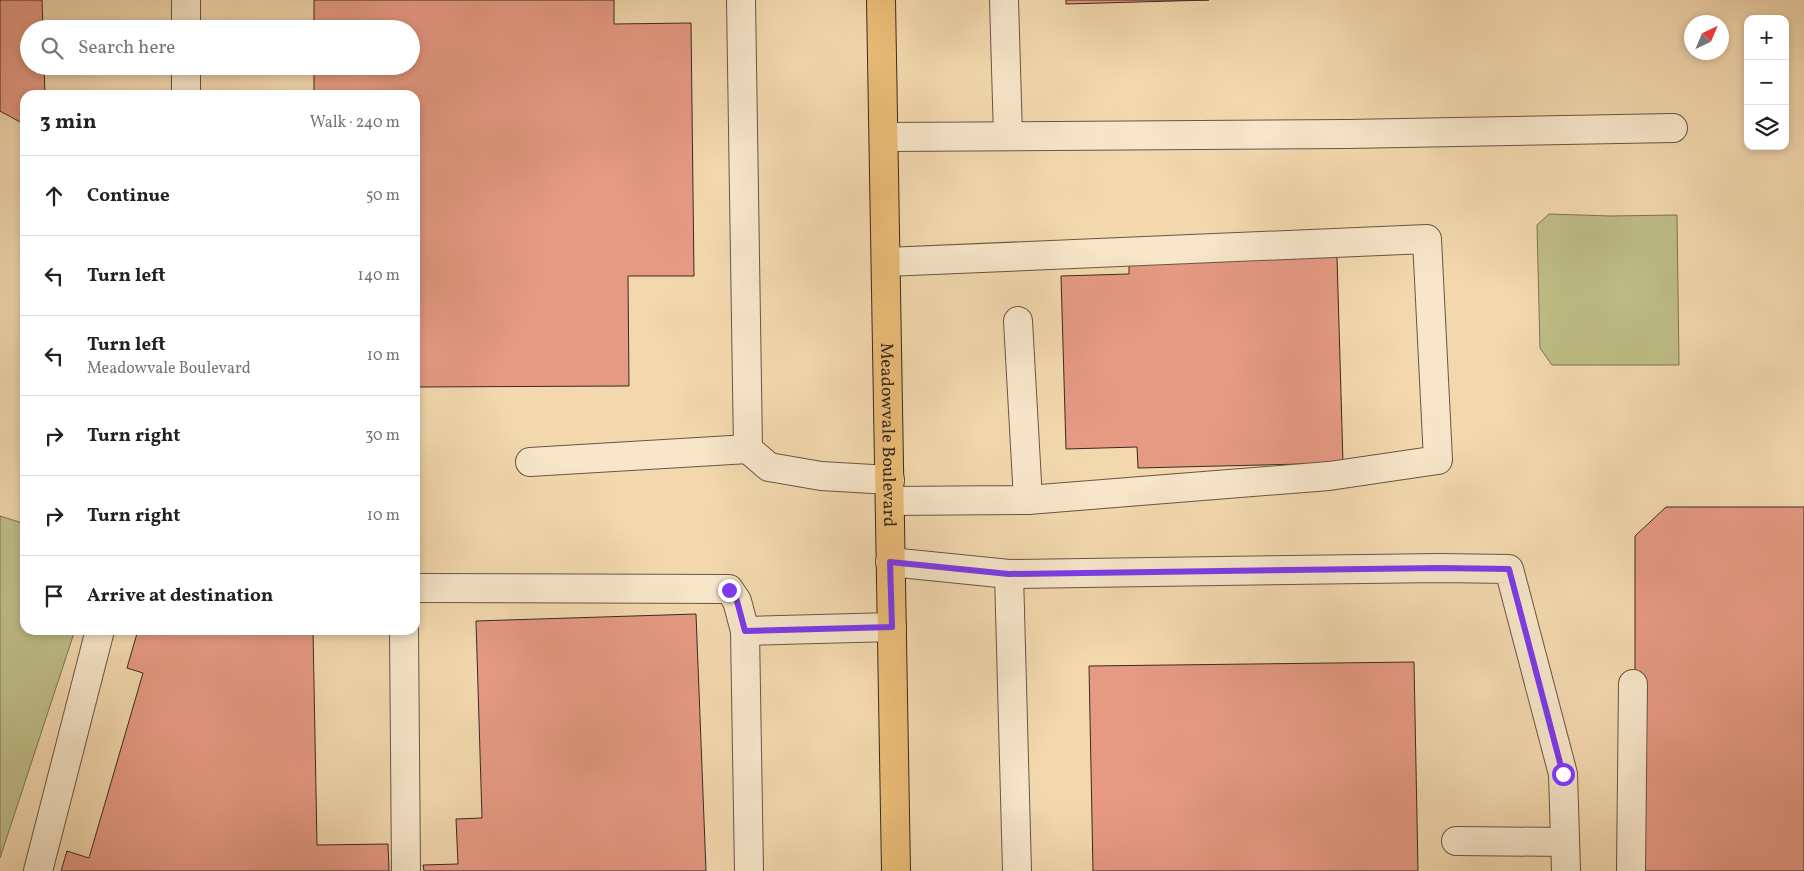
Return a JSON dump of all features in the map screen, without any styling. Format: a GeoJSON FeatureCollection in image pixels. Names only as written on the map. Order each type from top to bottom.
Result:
{"type":"FeatureCollection","features":[{"type":"Feature","properties":{"kind":"main road","name":"Meadowvale Boulevard"},"geometry":{"type":"LineString","coordinates":[[882,0],[896,871]]}},
{"type":"Feature","properties":{"kind":"lane"},"geometry":{"type":"LineString","coordinates":[[186,0],[186,20]]}},
{"type":"Feature","properties":{"kind":"lane"},"geometry":{"type":"LineString","coordinates":[[741,0],[748,449]]}},
{"type":"Feature","properties":{"kind":"lane"},"geometry":{"type":"LineString","coordinates":[[1004,0],[1008,136]]}},
{"type":"Feature","properties":{"kind":"lane"},"geometry":{"type":"LineString","coordinates":[[186,75],[186,90]]}},
{"type":"Feature","properties":{"kind":"lane"},"geometry":{"type":"LineString","coordinates":[[884,137],[1347,134],[1673,128]]}},
{"type":"Feature","properties":{"kind":"lane"},"geometry":{"type":"LineString","coordinates":[[530,462],[748,449],[769,467],[890,491],[1028,500],[1329,476],[1438,460],[1426,239],[886,262]]}},
{"type":"Feature","properties":{"kind":"lane"},"geometry":{"type":"LineString","coordinates":[[1018,321],[1028,500]]}},
{"type":"Feature","properties":{"kind":"lane"},"geometry":{"type":"LineString","coordinates":[[890,562],[1009,574],[1440,568],[1509,569],[1563,774],[1566,871]]}},
{"type":"Feature","properties":{"kind":"lane"},"geometry":{"type":"LineString","coordinates":[[1009,574],[1017,871]]}},
{"type":"Feature","properties":{"kind":"lane"},"geometry":{"type":"LineString","coordinates":[[420,588],[729,590],[737,601],[745,631],[749,871]]}},
{"type":"Feature","properties":{"kind":"lane"},"geometry":{"type":"LineString","coordinates":[[745,631],[892,627]]}},
{"type":"Feature","properties":{"kind":"lane"},"geometry":{"type":"LineString","coordinates":[[38,871],[99,635]]}},
{"type":"Feature","properties":{"kind":"lane"},"geometry":{"type":"LineString","coordinates":[[404,635],[406,871]]}},
{"type":"Feature","properties":{"kind":"lane"},"geometry":{"type":"LineString","coordinates":[[1631,871],[1633,684]]}},
{"type":"Feature","properties":{"kind":"lane"},"geometry":{"type":"LineString","coordinates":[[1456,841],[1565,842]]}},
{"type":"Feature","properties":{"kind":"shaded area"},"geometry":{"type":"Polygon","coordinates":[[[1549,214],[1610,216],[1677,215],[1679,365],[1552,365],[1540,348],[1537,225],[1549,214]]]}},
{"type":"Feature","properties":{"kind":"shaded area"},"geometry":{"type":"Polygon","coordinates":[[[0,516],[20,522],[20,635],[73,635],[0,858],[0,516]]]}},
{"type":"Feature","properties":{"kind":"building"},"geometry":{"type":"Polygon","coordinates":[[[0,0],[42,0],[43,20],[20,20],[20,75],[44,75],[45,90],[20,90],[20,122],[0,111],[0,0]]]}},
{"type":"Feature","properties":{"kind":"building"},"geometry":{"type":"Polygon","coordinates":[[[314,0],[614,0],[614,24],[691,23],[694,276],[628,276],[629,386],[420,387],[420,90],[314,90],[314,75],[420,75],[420,20],[314,20],[314,0]]]}},
{"type":"Feature","properties":{"kind":"building"},"geometry":{"type":"Polygon","coordinates":[[[1066,0],[1209,0],[1066,4],[1066,0]]]}},
{"type":"Feature","properties":{"kind":"building"},"geometry":{"type":"Polygon","coordinates":[[[1337,257],[1343,463],[1138,468],[1137,447],[1066,449],[1061,276],[1129,274],[1129,262],[1337,257]]]}},
{"type":"Feature","properties":{"kind":"building"},"geometry":{"type":"Polygon","coordinates":[[[1666,507],[1804,507],[1804,871],[1635,871],[1635,536],[1666,507]]]}},
{"type":"Feature","properties":{"kind":"building"},"geometry":{"type":"Polygon","coordinates":[[[696,614],[706,871],[424,871],[423,865],[458,864],[456,819],[482,818],[476,621],[696,614]]]}},
{"type":"Feature","properties":{"kind":"building"},"geometry":{"type":"Polygon","coordinates":[[[137,635],[313,635],[317,845],[388,844],[389,871],[61,871],[67,851],[89,858],[143,673],[127,668],[137,635]]]}},
{"type":"Feature","properties":{"kind":"building"},"geometry":{"type":"Polygon","coordinates":[[[1414,662],[1418,871],[1093,871],[1089,666],[1414,662]]]}},
{"type":"Feature","properties":{"kind":"route"},"geometry":{"type":"LineString","coordinates":[[729,590],[737,601],[745,631],[821,629],[892,627],[890,562],[1009,574],[1440,568],[1509,569],[1563,774]]}}]}
